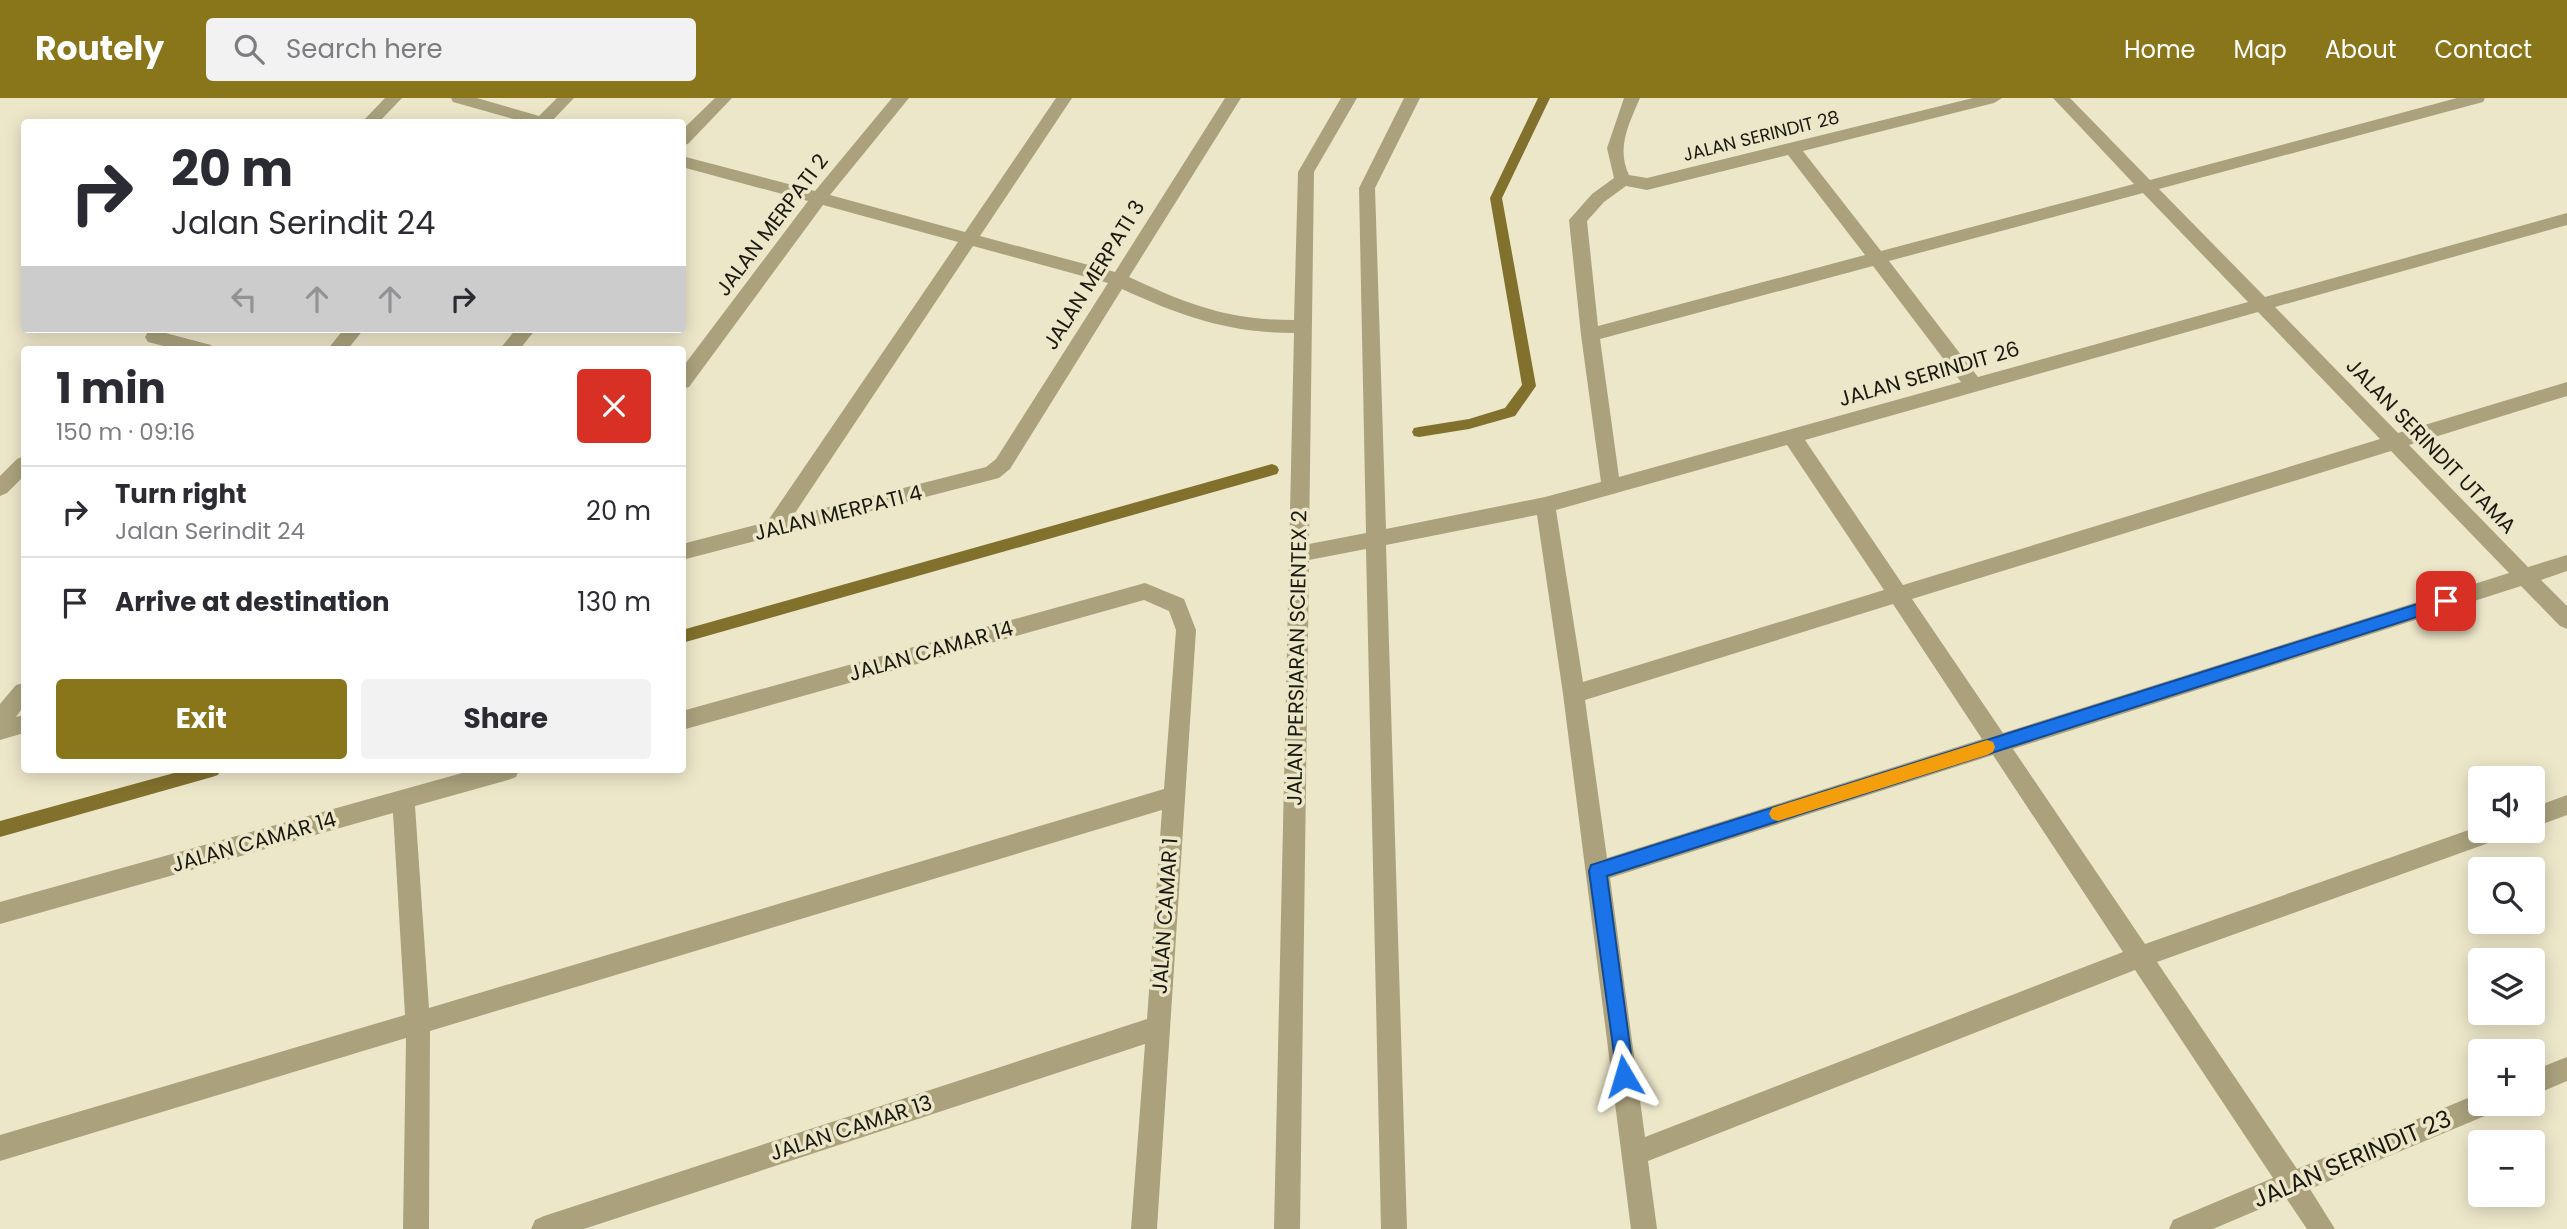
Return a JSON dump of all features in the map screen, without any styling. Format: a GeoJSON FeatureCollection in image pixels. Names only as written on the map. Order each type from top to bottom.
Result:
{"type":"FeatureCollection","features":[{"type":"Feature","properties":{"kind":"street"},"geometry":{"type":"LineString","coordinates":[[373,119],[394,98]]}},
{"type":"Feature","properties":{"kind":"street"},"geometry":{"type":"LineString","coordinates":[[459,98],[532,119]]}},
{"type":"Feature","properties":{"kind":"street"},"geometry":{"type":"LineString","coordinates":[[545,119],[566,98]]}},
{"type":"Feature","properties":{"kind":"street"},"geometry":{"type":"LineString","coordinates":[[686,136],[724,98]]}},
{"type":"Feature","properties":{"kind":"street","name":"JALAN MERPATI 2"},"geometry":{"type":"LineString","coordinates":[[686,377],[818,198],[901,98]]}},
{"type":"Feature","properties":{"kind":"street"},"geometry":{"type":"LineString","coordinates":[[773,529],[1064,98]]}},
{"type":"Feature","properties":{"kind":"street","name":"JALAN MERPATI 3"},"geometry":{"type":"LineString","coordinates":[[992,473],[1003,464],[1233,98]]}},
{"type":"Feature","properties":{"kind":"street","name":"JALAN PERSIARAN SCIENTEX 2"},"geometry":{"type":"LineString","coordinates":[[1287,1229],[1306,172],[1349,98]]}},
{"type":"Feature","properties":{"kind":"street"},"geometry":{"type":"LineString","coordinates":[[1394,1229],[1367,188],[1412,98]]}},
{"type":"Feature","properties":{"kind":"street"},"geometry":{"type":"LineString","coordinates":[[1611,486],[1590,335],[1578,220],[1598,198],[1623,180],[1614,165],[1614,149],[1632,98]]}},
{"type":"Feature","properties":{"kind":"street","name":"JALAN SERINDIT 28"},"geometry":{"type":"LineString","coordinates":[[1623,180],[1647,184],[1994,98]]}},
{"type":"Feature","properties":{"kind":"street","name":"JALAN SERINDIT UTAMA"},"geometry":{"type":"LineString","coordinates":[[2060,98],[2567,620]]}},
{"type":"Feature","properties":{"kind":"street"},"geometry":{"type":"LineString","coordinates":[[1590,335],[2477,98]]}},
{"type":"Feature","properties":{"kind":"street"},"geometry":{"type":"LineString","coordinates":[[1791,148],[1974,385]]}},
{"type":"Feature","properties":{"kind":"street"},"geometry":{"type":"LineString","coordinates":[[686,162],[1117,279],[1168,303],[1213,318],[1241,325],[1304,327]]}},
{"type":"Feature","properties":{"kind":"street","name":"JALAN SERINDIT 26"},"geometry":{"type":"LineString","coordinates":[[1299,554],[1545,506],[2567,219]]}},
{"type":"Feature","properties":{"kind":"street"},"geometry":{"type":"LineString","coordinates":[[340,346],[351,333]]}},
{"type":"Feature","properties":{"kind":"street"},"geometry":{"type":"LineString","coordinates":[[512,346],[523,333]]}},
{"type":"Feature","properties":{"kind":"street"},"geometry":{"type":"LineString","coordinates":[[152,339],[186,346]]}},
{"type":"Feature","properties":{"kind":"street"},"geometry":{"type":"LineString","coordinates":[[1574,694],[2567,389]]}},
{"type":"Feature","properties":{"kind":"street"},"geometry":{"type":"LineString","coordinates":[[1792,436],[2322,1229]]}},
{"type":"Feature","properties":{"kind":"street"},"geometry":{"type":"LineString","coordinates":[[0,488],[21,467]]}},
{"type":"Feature","properties":{"kind":"street","name":"JALAN MERPATI 4"},"geometry":{"type":"LineString","coordinates":[[686,551],[992,473]]}},
{"type":"Feature","properties":{"kind":"street"},"geometry":{"type":"LineString","coordinates":[[1545,506],[1574,694],[1644,1229]]}},
{"type":"Feature","properties":{"kind":"street"},"geometry":{"type":"LineString","coordinates":[[1598,871],[2567,563]]}},
{"type":"Feature","properties":{"kind":"street","name":"JALAN CAMAR 14"},"geometry":{"type":"LineString","coordinates":[[686,720],[1145,591],[1177,605]]}},
{"type":"Feature","properties":{"kind":"street","name":"JALAN CAMAR 1"},"geometry":{"type":"LineString","coordinates":[[1144,1229],[1186,630],[1177,605]]}},
{"type":"Feature","properties":{"kind":"street"},"geometry":{"type":"LineString","coordinates":[[0,719],[21,695]]}},
{"type":"Feature","properties":{"kind":"street"},"geometry":{"type":"LineString","coordinates":[[0,730],[21,725]]}},
{"type":"Feature","properties":{"kind":"street","name":"JALAN CAMAR 14"},"geometry":{"type":"LineString","coordinates":[[0,913],[498,773]]}},
{"type":"Feature","properties":{"kind":"street"},"geometry":{"type":"LineString","coordinates":[[0,1148],[1174,796]]}},
{"type":"Feature","properties":{"kind":"street"},"geometry":{"type":"LineString","coordinates":[[403,800],[418,1024],[416,1229]]}},
{"type":"Feature","properties":{"kind":"street"},"geometry":{"type":"LineString","coordinates":[[2545,813],[2567,805]]}},
{"type":"Feature","properties":{"kind":"street"},"geometry":{"type":"LineString","coordinates":[[1634,1154],[2140,957],[2468,840]]}},
{"type":"Feature","properties":{"kind":"street","name":"JALAN CAMAR 13"},"geometry":{"type":"LineString","coordinates":[[544,1229],[1157,1028]]}},
{"type":"Feature","properties":{"kind":"street"},"geometry":{"type":"LineString","coordinates":[[2545,1078],[2567,1069]]}},
{"type":"Feature","properties":{"kind":"street","name":"JALAN SERINDIT 23"},"geometry":{"type":"LineString","coordinates":[[2182,1229],[2468,1110]]}},
{"type":"Feature","properties":{"kind":"waterway"},"geometry":{"type":"LineString","coordinates":[[1419,432],[1469,424],[1510,412],[1529,386],[1496,198],[1544,98]]}},
{"type":"Feature","properties":{"kind":"waterway"},"geometry":{"type":"LineString","coordinates":[[686,636],[1272,470]]}},
{"type":"Feature","properties":{"kind":"waterway"},"geometry":{"type":"LineString","coordinates":[[0,829],[201,773]]}},
{"type":"Feature","properties":{"kind":"slow traffic"},"geometry":{"type":"LineString","coordinates":[[1778,814],[1987,747]]}},
{"type":"Feature","properties":{"kind":"route"},"geometry":{"type":"LineString","coordinates":[[1624,1076],[1598,871],[2446,601]]}}]}
